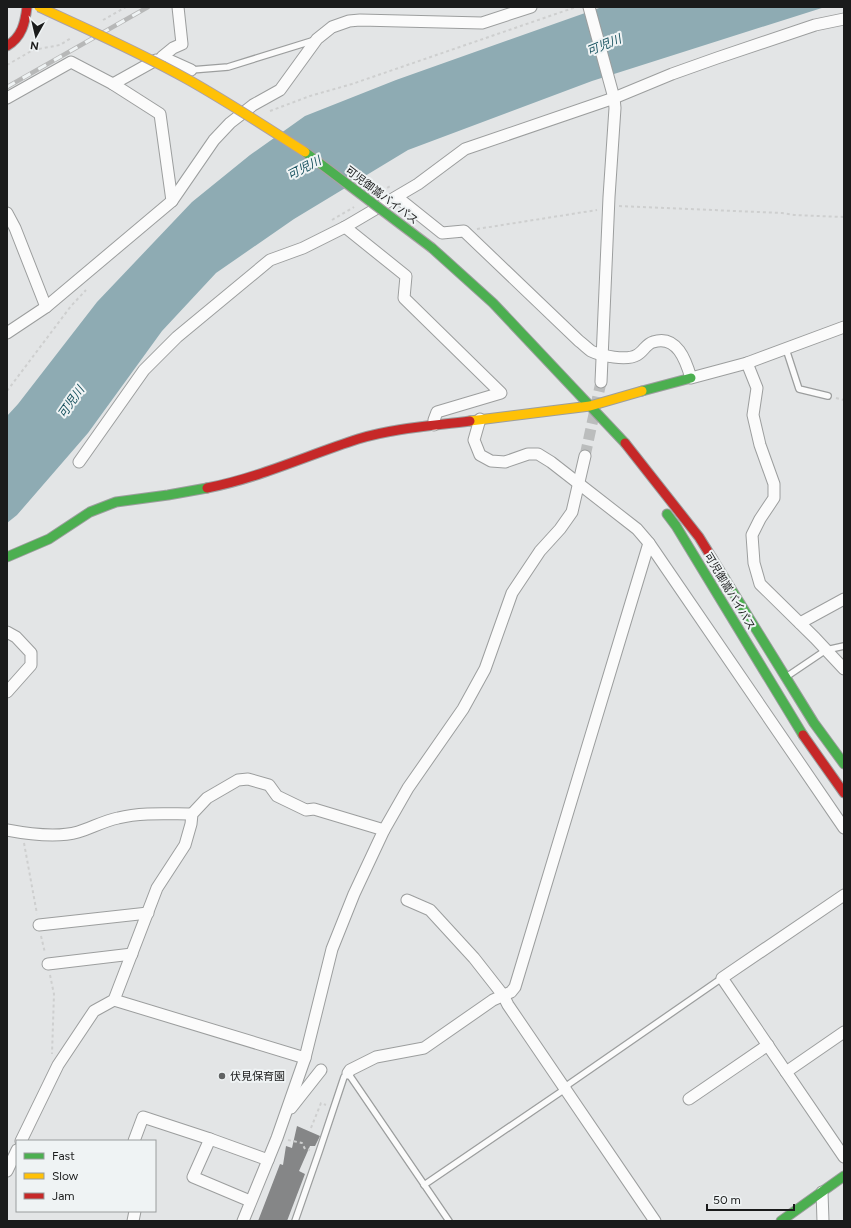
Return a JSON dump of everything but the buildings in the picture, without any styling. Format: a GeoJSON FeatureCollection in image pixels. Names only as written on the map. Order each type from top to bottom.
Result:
{"type":"FeatureCollection","features":[{"type":"Feature","properties":{"kind":"main road"},"geometry":{"type":"LineString","coordinates":[[7,46],[20,35],[27,7]]}},
{"type":"Feature","properties":{"kind":"main road","name":"可児御嵩バイパス"},"geometry":{"type":"LineString","coordinates":[[39,7],[126,47],[188,79],[308,154],[432,248],[493,302],[619,435],[699,537],[814,723],[844,764]]}},
{"type":"Feature","properties":{"kind":"main road"},"geometry":{"type":"LineString","coordinates":[[7,557],[48,538],[90,512],[116,502],[168,495],[232,483],[359,439],[397,430],[434,424],[590,406],[691,378]]}},
{"type":"Feature","properties":{"kind":"main road","name":"可児御嵩バイパス"},"geometry":{"type":"LineString","coordinates":[[590,406],[616,447]]}},
{"type":"Feature","properties":{"kind":"main road","name":"可児御嵩バイパス"},"geometry":{"type":"LineString","coordinates":[[662,508],[676,526],[801,732],[844,793]]}},
{"type":"Feature","properties":{"kind":"main road"},"geometry":{"type":"LineString","coordinates":[[781,1221],[844,1176]]}},
{"type":"Feature","properties":{"kind":"street"},"geometry":{"type":"LineString","coordinates":[[113,84],[162,57],[173,48],[182,44],[178,7]]}},
{"type":"Feature","properties":{"kind":"street"},"geometry":{"type":"LineString","coordinates":[[7,333],[46,307],[172,201],[214,140],[230,123],[253,105],[280,90],[317,39],[332,27],[350,21],[360,20],[482,23],[531,7]]}},
{"type":"Feature","properties":{"kind":"street"},"geometry":{"type":"LineString","coordinates":[[589,7],[611,86],[615,108],[601,382]]}},
{"type":"Feature","properties":{"kind":"street"},"geometry":{"type":"LineString","coordinates":[[79,462],[144,370],[177,337],[270,260],[303,248],[345,227],[418,184],[465,149],[614,98],[694,66],[816,25],[844,19]]}},
{"type":"Feature","properties":{"kind":"street"},"geometry":{"type":"LineString","coordinates":[[162,57],[191,70]]}},
{"type":"Feature","properties":{"kind":"street"},"geometry":{"type":"LineString","coordinates":[[7,98],[71,62],[113,84],[160,114],[172,201]]}},
{"type":"Feature","properties":{"kind":"street"},"geometry":{"type":"LineString","coordinates":[[397,197],[442,233],[464,231],[579,341],[591,351],[602,355],[627,358],[636,356],[645,347],[654,342],[667,341],[676,346],[685,359],[691,378],[747,362],[844,327]]}},
{"type":"Feature","properties":{"kind":"street"},"geometry":{"type":"LineString","coordinates":[[7,213],[15,228],[46,307]]}},
{"type":"Feature","properties":{"kind":"street"},"geometry":{"type":"LineString","coordinates":[[345,227],[406,276],[404,298],[501,393],[437,412],[434,424]]}},
{"type":"Feature","properties":{"kind":"street"},"geometry":{"type":"LineString","coordinates":[[747,362],[757,388],[753,415],[760,445],[774,484],[774,498],[760,519],[752,535],[754,563],[760,584],[844,669]]}},
{"type":"Feature","properties":{"kind":"street"},"geometry":{"type":"LineString","coordinates":[[480,419],[474,440],[480,455],[491,461],[505,462],[528,454],[538,454],[579,483],[637,529],[649,543],[844,828]]}},
{"type":"Feature","properties":{"kind":"street"},"geometry":{"type":"LineString","coordinates":[[242,1221],[278,1138],[305,1058],[332,949],[354,894],[384,830],[408,788],[463,709],[485,669],[512,592],[540,551],[560,529],[572,512],[585,456]]}},
{"type":"Feature","properties":{"kind":"street"},"geometry":{"type":"LineString","coordinates":[[348,1073],[350,1070],[376,1057],[424,1048],[493,1000],[511,992],[515,987],[649,543]]}},
{"type":"Feature","properties":{"kind":"street"},"geometry":{"type":"LineString","coordinates":[[800,623],[844,599]]}},
{"type":"Feature","properties":{"kind":"street"},"geometry":{"type":"LineString","coordinates":[[7,632],[16,637],[31,653],[31,665],[7,692]]}},
{"type":"Feature","properties":{"kind":"street"},"geometry":{"type":"LineString","coordinates":[[22,1140],[58,1066],[94,1011],[114,1000],[157,888],[185,845],[191,824],[192,814],[207,798],[238,780],[248,779],[269,785],[277,796],[306,810],[314,808],[384,830]]}},
{"type":"Feature","properties":{"kind":"street"},"geometry":{"type":"LineString","coordinates":[[7,830],[22,833],[53,835],[76,833],[118,818],[137,815],[192,814]]}},
{"type":"Feature","properties":{"kind":"street"},"geometry":{"type":"LineString","coordinates":[[844,896],[722,978],[844,1157]]}},
{"type":"Feature","properties":{"kind":"street"},"geometry":{"type":"LineString","coordinates":[[407,900],[430,910],[474,958],[503,995],[508,1005],[655,1221]]}},
{"type":"Feature","properties":{"kind":"street"},"geometry":{"type":"LineString","coordinates":[[39,925],[148,913]]}},
{"type":"Feature","properties":{"kind":"street"},"geometry":{"type":"LineString","coordinates":[[48,964],[132,954]]}},
{"type":"Feature","properties":{"kind":"street"},"geometry":{"type":"LineString","coordinates":[[114,1000],[305,1058]]}},
{"type":"Feature","properties":{"kind":"street"},"geometry":{"type":"LineString","coordinates":[[786,1072],[844,1032]]}},
{"type":"Feature","properties":{"kind":"street"},"geometry":{"type":"LineString","coordinates":[[689,1099],[768,1045]]}},
{"type":"Feature","properties":{"kind":"street"},"geometry":{"type":"LineString","coordinates":[[285,1115],[321,1070]]}},
{"type":"Feature","properties":{"kind":"street"},"geometry":{"type":"LineString","coordinates":[[134,1140],[143,1117],[268,1160]]}},
{"type":"Feature","properties":{"kind":"street"},"geometry":{"type":"LineString","coordinates":[[210,1139],[193,1177],[250,1201]]}},
{"type":"Feature","properties":{"kind":"street"},"geometry":{"type":"LineString","coordinates":[[7,1171],[16,1152]]}},
{"type":"Feature","properties":{"kind":"street"},"geometry":{"type":"LineString","coordinates":[[822,1192],[823,1221]]}},
{"type":"Feature","properties":{"kind":"lane"},"geometry":{"type":"LineString","coordinates":[[191,70],[228,67],[317,39]]}},
{"type":"Feature","properties":{"kind":"lane"},"geometry":{"type":"LineString","coordinates":[[786,349],[799,389],[828,396]]}},
{"type":"Feature","properties":{"kind":"lane"},"geometry":{"type":"LineString","coordinates":[[786,677],[826,650],[844,646]]}},
{"type":"Feature","properties":{"kind":"lane"},"geometry":{"type":"LineString","coordinates":[[424,1185],[565,1089],[569,1084],[722,978]]}},
{"type":"Feature","properties":{"kind":"lane"},"geometry":{"type":"LineString","coordinates":[[295,1221],[344,1076],[348,1073],[449,1221]]}},
{"type":"Feature","properties":{"kind":"path"},"geometry":{"type":"LineString","coordinates":[[269,112],[310,96],[352,84],[576,7]]}},
{"type":"Feature","properties":{"kind":"path"},"geometry":{"type":"LineString","coordinates":[[464,231],[619,206],[782,212],[794,215],[844,217]]}},
{"type":"Feature","properties":{"kind":"path"},"geometry":{"type":"LineString","coordinates":[[7,392],[71,306],[90,286]]}},
{"type":"Feature","properties":{"kind":"path"},"geometry":{"type":"LineString","coordinates":[[311,1128],[321,1103],[334,1108]]}},
{"type":"Feature","properties":{"kind":"path"},"geometry":{"type":"LineString","coordinates":[[278,1138],[302,1143],[305,1148],[319,1152]]}},
{"type":"Feature","properties":{"kind":"water","name":"可児川"},"geometry":{"type":"Polygon","coordinates":[[[602,7],[825,7],[592,81],[408,150],[294,219],[216,273],[162,331],[88,433],[17,515],[7,523],[7,416],[97,302],[192,202],[250,155],[305,116],[396,80],[602,7]]]}},
{"type":"Feature","properties":{"kind":"tunnel"},"geometry":{"type":"LineString","coordinates":[[585,456],[601,382]]}},
{"type":"Feature","properties":{"kind":"railway"},"geometry":{"type":"LineString","coordinates":[[7,87],[148,7]]}},
{"type":"Feature","properties":{"kind":"traffic: fast"},"geometry":{"type":"LineString","coordinates":[[305,152],[432,248]]}},
{"type":"Feature","properties":{"kind":"traffic: fast"},"geometry":{"type":"LineString","coordinates":[[432,248],[493,303],[625,443]]}},
{"type":"Feature","properties":{"kind":"traffic: fast"},"geometry":{"type":"LineString","coordinates":[[642,391],[691,378]]}},
{"type":"Feature","properties":{"kind":"traffic: fast"},"geometry":{"type":"LineString","coordinates":[[7,557],[49,539],[90,512],[116,502],[207,488]]}},
{"type":"Feature","properties":{"kind":"traffic: fast"},"geometry":{"type":"LineString","coordinates":[[667,514],[676,526],[803,735]]}},
{"type":"Feature","properties":{"kind":"traffic: fast"},"geometry":{"type":"LineString","coordinates":[[712,558],[814,723],[844,764]]}},
{"type":"Feature","properties":{"kind":"traffic: fast"},"geometry":{"type":"LineString","coordinates":[[781,1221],[844,1176]]}},
{"type":"Feature","properties":{"kind":"traffic: slow"},"geometry":{"type":"LineString","coordinates":[[39,7],[169,69],[232,106],[305,152]]}},
{"type":"Feature","properties":{"kind":"traffic: slow"},"geometry":{"type":"LineString","coordinates":[[470,421],[590,406],[642,391]]}},
{"type":"Feature","properties":{"kind":"traffic: jam"},"geometry":{"type":"LineString","coordinates":[[7,46],[16,38],[22,29],[27,7]]}},
{"type":"Feature","properties":{"kind":"traffic: jam"},"geometry":{"type":"LineString","coordinates":[[207,488],[246,478],[372,435],[470,421]]}},
{"type":"Feature","properties":{"kind":"traffic: jam"},"geometry":{"type":"LineString","coordinates":[[625,443],[699,537],[712,558]]}},
{"type":"Feature","properties":{"kind":"traffic: jam"},"geometry":{"type":"LineString","coordinates":[[803,735],[844,793]]}},
{"type":"Feature","properties":{"kind":"place","name":"伏見保育園"},"geometry":{"type":"Point","coordinates":[222,1076]}}]}
